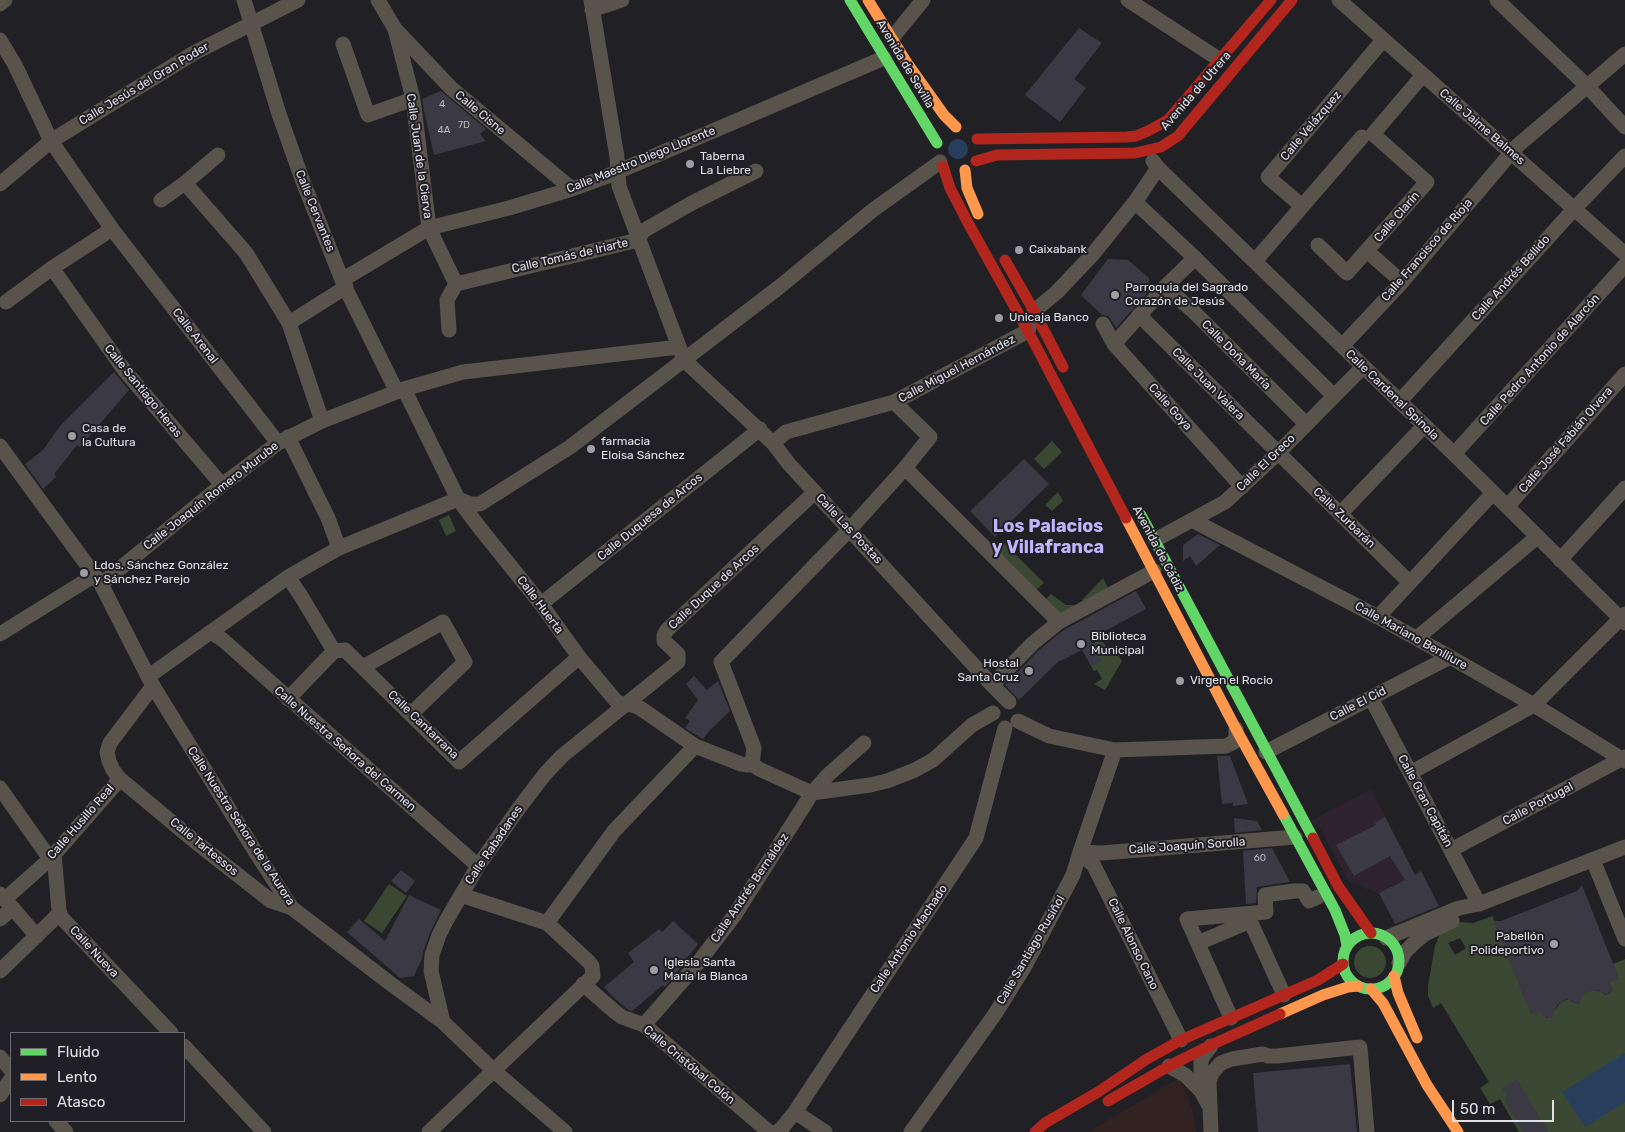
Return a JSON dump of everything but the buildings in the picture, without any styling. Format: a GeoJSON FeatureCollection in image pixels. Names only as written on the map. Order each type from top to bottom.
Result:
{"type":"FeatureCollection","features":[{"type":"Feature","properties":{"kind":"main road","name":"Avenida de Sevilla"},"geometry":{"type":"LineString","coordinates":[[850,0],[937,143]]}},
{"type":"Feature","properties":{"kind":"main road","name":"Avenida de Sevilla"},"geometry":{"type":"LineString","coordinates":[[868,0],[930,96],[956,127]]}},
{"type":"Feature","properties":{"kind":"main road","name":"Avenida de Utrera"},"geometry":{"type":"LineString","coordinates":[[977,139],[1127,137],[1141,134],[1168,120],[1271,0]]}},
{"type":"Feature","properties":{"kind":"main road","name":"Avenida de Utrera"},"geometry":{"type":"LineString","coordinates":[[976,161],[997,155],[1135,153],[1161,147],[1178,136],[1292,0]]}},
{"type":"Feature","properties":{"kind":"main road"},"geometry":{"type":"LineString","coordinates":[[956,127],[968,130],[977,139],[980,150],[972,166],[965,170],[954,171],[941,164],[936,152],[937,143],[944,132],[956,127]]}},
{"type":"Feature","properties":{"kind":"main road","name":"Avenida de Cádiz"},"geometry":{"type":"LineString","coordinates":[[941,164],[950,188],[967,221],[1028,331],[1236,729],[1336,910],[1347,946]]}},
{"type":"Feature","properties":{"kind":"main road"},"geometry":{"type":"LineString","coordinates":[[965,170],[967,188],[984,223]]}},
{"type":"Feature","properties":{"kind":"main road"},"geometry":{"type":"LineString","coordinates":[[997,247],[1034,311],[1070,381]]}},
{"type":"Feature","properties":{"kind":"main road","name":"Avenida de Cádiz"},"geometry":{"type":"LineString","coordinates":[[1138,508],[1338,886],[1371,933]]}},
{"type":"Feature","properties":{"kind":"main road"},"geometry":{"type":"LineString","coordinates":[[1358,986],[1348,978],[1343,964],[1347,946],[1357,937],[1371,933],[1378,934],[1386,938],[1396,948],[1398,993],[1421,1046]]}},
{"type":"Feature","properties":{"kind":"main road"},"geometry":{"type":"LineString","coordinates":[[1035,1132],[1041,1126],[1098,1092],[1147,1059],[1181,1040],[1318,980],[1343,964]]}},
{"type":"Feature","properties":{"kind":"main road"},"geometry":{"type":"LineString","coordinates":[[1096,1108],[1169,1066],[1323,994],[1358,986],[1371,989],[1383,986],[1397,969]]}},
{"type":"Feature","properties":{"kind":"main road"},"geometry":{"type":"LineString","coordinates":[[1371,989],[1383,1002],[1427,1085],[1457,1131]]}},
{"type":"Feature","properties":{"kind":"main road"},"geometry":{"type":"LineString","coordinates":[[1429,1064],[1457,1131]]}},
{"type":"Feature","properties":{"kind":"street"},"geometry":{"type":"LineString","coordinates":[[0,4],[5,0]]}},
{"type":"Feature","properties":{"kind":"street","name":"Calle Cervantes"},"geometry":{"type":"LineString","coordinates":[[244,0],[302,179],[344,284],[400,390]]}},
{"type":"Feature","properties":{"kind":"street","name":"Calle Jesús del Gran Poder"},"geometry":{"type":"LineString","coordinates":[[0,184],[50,141],[194,54],[298,0]]}},
{"type":"Feature","properties":{"kind":"street","name":"Calle Juan de la Cierva"},"geometry":{"type":"LineString","coordinates":[[378,0],[395,29],[413,99],[429,228]]}},
{"type":"Feature","properties":{"kind":"street"},"geometry":{"type":"LineString","coordinates":[[622,0],[592,5],[617,157],[619,186],[681,354]]}},
{"type":"Feature","properties":{"kind":"street"},"geometry":{"type":"LineString","coordinates":[[892,38],[923,0]]}},
{"type":"Feature","properties":{"kind":"street"},"geometry":{"type":"LineString","coordinates":[[1128,0],[1220,60]]}},
{"type":"Feature","properties":{"kind":"street","name":"Calle Jaime Balmes"},"geometry":{"type":"LineString","coordinates":[[1338,0],[1625,254]]}},
{"type":"Feature","properties":{"kind":"street"},"geometry":{"type":"LineString","coordinates":[[1497,0],[1587,86],[1625,127]]}},
{"type":"Feature","properties":{"kind":"street","name":"Calle Cisne"},"geometry":{"type":"LineString","coordinates":[[395,29],[451,88],[572,189]]}},
{"type":"Feature","properties":{"kind":"street","name":"Calle Arenal"},"geometry":{"type":"LineString","coordinates":[[0,40],[15,65],[50,141],[112,229],[283,440],[328,518],[339,548]]}},
{"type":"Feature","properties":{"kind":"street","name":"Calle Velázquez"},"geometry":{"type":"LineString","coordinates":[[1302,206],[1261,175],[1383,40]]}},
{"type":"Feature","properties":{"kind":"street"},"geometry":{"type":"LineString","coordinates":[[343,44],[368,115],[413,99]]}},
{"type":"Feature","properties":{"kind":"street","name":"Calle Francisco de Rioja"},"geometry":{"type":"LineString","coordinates":[[1342,346],[1402,282],[1511,152],[1625,54]]}},
{"type":"Feature","properties":{"kind":"street","name":"Calle Maestro Diego Llorente"},"geometry":{"type":"LineString","coordinates":[[289,324],[344,284],[429,228],[509,208],[572,189],[884,58]]}},
{"type":"Feature","properties":{"kind":"street","name":"Calle Clarín"},"geometry":{"type":"LineString","coordinates":[[1318,245],[1347,273],[1427,182],[1373,134],[1423,75]]}},
{"type":"Feature","properties":{"kind":"street"},"geometry":{"type":"LineString","coordinates":[[1255,261],[1362,137]]}},
{"type":"Feature","properties":{"kind":"street","name":"Calle Cardenal Spinola"},"geometry":{"type":"LineString","coordinates":[[1148,151],[1158,168],[1454,454],[1560,560],[1624,619]]}},
{"type":"Feature","properties":{"kind":"street"},"geometry":{"type":"LineString","coordinates":[[161,200],[186,183],[218,155]]}},
{"type":"Feature","properties":{"kind":"street","name":"Calle Andrés Bellido"},"geometry":{"type":"LineString","coordinates":[[1399,402],[1575,208],[1625,156]]}},
{"type":"Feature","properties":{"kind":"street"},"geometry":{"type":"LineString","coordinates":[[458,499],[473,505],[483,502],[570,447],[681,354],[778,288],[873,210],[941,164]]}},
{"type":"Feature","properties":{"kind":"street"},"geometry":{"type":"LineString","coordinates":[[1028,331],[1034,311],[1056,293],[1093,254],[1135,202],[1158,168]]}},
{"type":"Feature","properties":{"kind":"street","name":"Calle Tomás de Iriarte"},"geometry":{"type":"LineString","coordinates":[[456,284],[638,240],[643,231],[692,203],[756,171]]}},
{"type":"Feature","properties":{"kind":"street"},"geometry":{"type":"LineString","coordinates":[[186,183],[246,253],[289,324],[322,421]]}},
{"type":"Feature","properties":{"kind":"street"},"geometry":{"type":"LineString","coordinates":[[1135,202],[1196,258],[1334,396]]}},
{"type":"Feature","properties":{"kind":"street"},"geometry":{"type":"LineString","coordinates":[[429,228],[456,284],[447,300],[449,330]]}},
{"type":"Feature","properties":{"kind":"street"},"geometry":{"type":"LineString","coordinates":[[6,302],[52,268],[112,229]]}},
{"type":"Feature","properties":{"kind":"street","name":"Calle Clarín"},"geometry":{"type":"LineString","coordinates":[[1367,250],[1402,282]]}},
{"type":"Feature","properties":{"kind":"street"},"geometry":{"type":"LineString","coordinates":[[1114,344],[1165,287],[1196,258]]}},
{"type":"Feature","properties":{"kind":"street","name":"Calle Pedro Antonio de Alarcón"},"geometry":{"type":"LineString","coordinates":[[1454,454],[1625,265]]}},
{"type":"Feature","properties":{"kind":"street","name":"Calle Santiago Heras"},"geometry":{"type":"LineString","coordinates":[[52,268],[124,371],[222,485]]}},
{"type":"Feature","properties":{"kind":"street","name":"Calle Doña María"},"geometry":{"type":"LineString","coordinates":[[1165,287],[1192,310],[1306,424]]}},
{"type":"Feature","properties":{"kind":"street","name":"Calle Juan Valera"},"geometry":{"type":"LineString","coordinates":[[1139,315],[1278,453]]}},
{"type":"Feature","properties":{"kind":"street","name":"Calle Goya"},"geometry":{"type":"LineString","coordinates":[[1102,324],[1114,344],[1242,487]]}},
{"type":"Feature","properties":{"kind":"street","name":"Calle Miguel Hernández"},"geometry":{"type":"LineString","coordinates":[[773,443],[786,432],[894,402],[1028,331]]}},
{"type":"Feature","properties":{"kind":"street","name":"Calle Joaquín Romero Murube"},"geometry":{"type":"LineString","coordinates":[[0,634],[98,579],[283,440],[322,421],[400,390],[474,370],[681,354]]}},
{"type":"Feature","properties":{"kind":"street","name":"Calle Las Postas"},"geometry":{"type":"LineString","coordinates":[[681,354],[773,443],[789,464],[849,530],[1009,702]]}},
{"type":"Feature","properties":{"kind":"street","name":"Calle El Greco"},"geometry":{"type":"LineString","coordinates":[[1154,540],[1225,502],[1278,453],[1363,367]]}},
{"type":"Feature","properties":{"kind":"street","name":"Calle José Fabián Olvera"},"geometry":{"type":"LineString","coordinates":[[1507,507],[1625,374]]}},
{"type":"Feature","properties":{"kind":"street","name":"Calle Huerta"},"geometry":{"type":"LineString","coordinates":[[400,390],[458,499],[541,604],[579,657],[618,703],[640,708],[696,746],[741,764],[752,764],[812,793]]}},
{"type":"Feature","properties":{"kind":"street"},"geometry":{"type":"LineString","coordinates":[[752,764],[754,748],[721,662],[849,530],[905,468],[930,437],[894,402]]}},
{"type":"Feature","properties":{"kind":"street"},"geometry":{"type":"LineString","coordinates":[[1340,514],[1424,426]]}},
{"type":"Feature","properties":{"kind":"street","name":"Calle Duquesa de Arcos"},"geometry":{"type":"LineString","coordinates":[[541,604],[760,430]]}},
{"type":"Feature","properties":{"kind":"street","name":"Calle Nuestra Señora de la Aurora"},"geometry":{"type":"LineString","coordinates":[[0,446],[98,579],[151,681],[292,908],[443,1022],[493,1070],[566,1132]]}},
{"type":"Feature","properties":{"kind":"street","name":"Calle Zurbarán"},"geometry":{"type":"LineString","coordinates":[[1278,453],[1409,582]]}},
{"type":"Feature","properties":{"kind":"street"},"geometry":{"type":"LineString","coordinates":[[905,468],[1060,622]]}},
{"type":"Feature","properties":{"kind":"street"},"geometry":{"type":"LineString","coordinates":[[1560,560],[1625,488]]}},
{"type":"Feature","properties":{"kind":"street","name":"Calle Duque de Arcos"},"geometry":{"type":"LineString","coordinates":[[627,704],[678,662],[678,654],[664,641],[664,635],[667,630],[815,492]]}},
{"type":"Feature","properties":{"kind":"street"},"geometry":{"type":"LineString","coordinates":[[1378,617],[1493,493]]}},
{"type":"Feature","properties":{"kind":"street","name":"Calle Husillo Real"},"geometry":{"type":"LineString","coordinates":[[0,919],[6,900],[52,857],[120,779],[112,770],[109,761],[110,743],[151,681],[211,632],[288,577],[339,548],[458,499]]}},
{"type":"Feature","properties":{"kind":"street","name":"Calle Mariano Benlliure"},"geometry":{"type":"LineString","coordinates":[[1192,520],[1417,638],[1624,759]]}},
{"type":"Feature","properties":{"kind":"street"},"geometry":{"type":"LineString","coordinates":[[1417,638],[1537,537]]}},
{"type":"Feature","properties":{"kind":"street"},"geometry":{"type":"LineString","coordinates":[[992,685],[1033,643],[1060,622],[1154,571]]}},
{"type":"Feature","properties":{"kind":"street"},"geometry":{"type":"LineString","coordinates":[[288,577],[334,651],[288,698]]}},
{"type":"Feature","properties":{"kind":"street"},"geometry":{"type":"LineString","coordinates":[[1410,773],[1534,705],[1624,619]]}},
{"type":"Feature","properties":{"kind":"street"},"geometry":{"type":"LineString","coordinates":[[363,667],[443,622],[466,662],[411,714]]}},
{"type":"Feature","properties":{"kind":"street","name":"Calle Nuestra Señora del Carmen"},"geometry":{"type":"LineString","coordinates":[[211,632],[223,640],[478,866]]}},
{"type":"Feature","properties":{"kind":"street","name":"Calle Cantarrana"},"geometry":{"type":"LineString","coordinates":[[334,651],[345,650],[459,762],[579,657]]}},
{"type":"Feature","properties":{"kind":"street","name":"Calle El Cid"},"geometry":{"type":"LineString","coordinates":[[1266,752],[1450,657]]}},
{"type":"Feature","properties":{"kind":"street","name":"Calle Gran Capitán"},"geometry":{"type":"LineString","coordinates":[[1370,698],[1479,904]]}},
{"type":"Feature","properties":{"kind":"street"},"geometry":{"type":"LineString","coordinates":[[812,793],[870,785],[887,781],[915,770],[933,760],[972,725],[993,713],[998,704],[1009,702],[1019,710],[1019,716],[1011,725]]}},
{"type":"Feature","properties":{"kind":"street","name":"Calle Rabadanes"},"geometry":{"type":"LineString","coordinates":[[443,1022],[431,971],[431,962],[439,935],[461,895],[478,866],[519,808],[554,764],[572,747],[627,704]]}},
{"type":"Feature","properties":{"kind":"street"},"geometry":{"type":"LineString","coordinates":[[993,713],[995,723],[1000,727],[1011,725],[1049,736],[1115,750],[1226,746],[1235,739],[1236,729]]}},
{"type":"Feature","properties":{"kind":"street","name":"Calle Antonio Machado"},"geometry":{"type":"LineString","coordinates":[[777,1132],[794,1112],[976,838],[1011,725]]}},
{"type":"Feature","properties":{"kind":"street","name":"Calle Andrés Bernáldez"},"geometry":{"type":"LineString","coordinates":[[644,1025],[698,963],[734,916],[812,793],[828,775],[864,743]]}},
{"type":"Feature","properties":{"kind":"street"},"geometry":{"type":"LineString","coordinates":[[547,923],[614,831],[696,746]]}},
{"type":"Feature","properties":{"kind":"street","name":"Calle Santiago Rusiñol"},"geometry":{"type":"LineString","coordinates":[[910,1132],[995,1014],[1026,964],[1073,875],[1115,750]]}},
{"type":"Feature","properties":{"kind":"street","name":"Calle Portugal"},"geometry":{"type":"LineString","coordinates":[[1451,850],[1624,759]]}},
{"type":"Feature","properties":{"kind":"street","name":"Calle Tartessos"},"geometry":{"type":"LineString","coordinates":[[120,779],[271,901],[292,908]]}},
{"type":"Feature","properties":{"kind":"street"},"geometry":{"type":"LineString","coordinates":[[0,788],[52,857],[60,914],[0,971]]}},
{"type":"Feature","properties":{"kind":"street","name":"Calle Joaquín Sorolla"},"geometry":{"type":"LineString","coordinates":[[1080,852],[1102,853],[1295,838]]}},
{"type":"Feature","properties":{"kind":"street"},"geometry":{"type":"LineString","coordinates":[[1386,938],[1459,908],[1479,904],[1625,847]]}},
{"type":"Feature","properties":{"kind":"street","name":"Calle Alonso Cano"},"geometry":{"type":"LineString","coordinates":[[1080,852],[1094,866],[1181,1040]]}},
{"type":"Feature","properties":{"kind":"street"},"geometry":{"type":"LineString","coordinates":[[1593,860],[1625,939]]}},
{"type":"Feature","properties":{"kind":"street"},"geometry":{"type":"LineString","coordinates":[[1198,943],[1248,918],[1266,912],[1265,895],[1294,891],[1303,892],[1309,901],[1318,897]]}},
{"type":"Feature","properties":{"kind":"street"},"geometry":{"type":"LineString","coordinates":[[429,1132],[593,976],[592,966],[589,962],[547,923],[461,895]]}},
{"type":"Feature","properties":{"kind":"street"},"geometry":{"type":"LineString","coordinates":[[6,900],[37,936]]}},
{"type":"Feature","properties":{"kind":"street"},"geometry":{"type":"LineString","coordinates":[[1397,969],[1407,950],[1425,934],[1462,916],[1479,904]]}},
{"type":"Feature","properties":{"kind":"street","name":"Calle Nueva"},"geometry":{"type":"LineString","coordinates":[[60,914],[170,1032]]}},
{"type":"Feature","properties":{"kind":"street"},"geometry":{"type":"LineString","coordinates":[[1231,1018],[1187,919],[1248,918]]}},
{"type":"Feature","properties":{"kind":"street"},"geometry":{"type":"LineString","coordinates":[[1248,918],[1284,995]]}},
{"type":"Feature","properties":{"kind":"street","name":"Calle Cristóbal Colón"},"geometry":{"type":"LineString","coordinates":[[583,984],[614,1012],[644,1025],[769,1132]]}},
{"type":"Feature","properties":{"kind":"street"},"geometry":{"type":"LineString","coordinates":[[1232,1059],[1230,1045],[1233,1036]]}},
{"type":"Feature","properties":{"kind":"street"},"geometry":{"type":"LineString","coordinates":[[1201,1091],[1201,1062],[1211,1045]]}},
{"type":"Feature","properties":{"kind":"street"},"geometry":{"type":"LineString","coordinates":[[185,1047],[264,1132]]}},
{"type":"Feature","properties":{"kind":"street"},"geometry":{"type":"LineString","coordinates":[[1211,1132],[1208,1085],[1210,1076],[1221,1063],[1232,1059],[1263,1054],[1277,1056],[1360,1047],[1368,1132]]}},
{"type":"Feature","properties":{"kind":"street"},"geometry":{"type":"LineString","coordinates":[[0,1057],[10,1069]]}},
{"type":"Feature","properties":{"kind":"street"},"geometry":{"type":"LineString","coordinates":[[1169,1066],[1181,1071],[1201,1091],[1209,1106]]}},
{"type":"Feature","properties":{"kind":"street"},"geometry":{"type":"LineString","coordinates":[[0,1095],[10,1080]]}},
{"type":"Feature","properties":{"kind":"street"},"geometry":{"type":"LineString","coordinates":[[794,1112],[825,1132]]}},
{"type":"Feature","properties":{"kind":"shaded area"},"geometry":{"type":"Polygon","coordinates":[[[1371,789],[1415,875],[1379,893],[1348,880],[1320,828],[1310,821],[1371,789]]]}},
{"type":"Feature","properties":{"kind":"shaded area"},"geometry":{"type":"Polygon","coordinates":[[[1179,1078],[1192,1107],[1196,1132],[1088,1132],[1179,1078]]]}},
{"type":"Feature","properties":{"kind":"green space"},"geometry":{"type":"Polygon","coordinates":[[[1052,441],[1062,452],[1044,469],[1034,459],[1052,441]]]}},
{"type":"Feature","properties":{"kind":"green space"},"geometry":{"type":"Polygon","coordinates":[[[1058,492],[1063,501],[1052,511],[1045,505],[1058,492]]]}},
{"type":"Feature","properties":{"kind":"green space"},"geometry":{"type":"Polygon","coordinates":[[[449,515],[456,531],[446,536],[439,520],[449,515]]]}},
{"type":"Feature","properties":{"kind":"green space"},"geometry":{"type":"Polygon","coordinates":[[[1002,541],[1044,583],[1036,590],[995,548],[1002,541]]]}},
{"type":"Feature","properties":{"kind":"green space"},"geometry":{"type":"Polygon","coordinates":[[[1103,578],[1109,590],[1086,603],[1082,600],[1103,578]]]}},
{"type":"Feature","properties":{"kind":"green space"},"geometry":{"type":"Polygon","coordinates":[[[1051,594],[1066,605],[1074,605],[1077,609],[1060,614],[1045,600],[1051,594]]]}},
{"type":"Feature","properties":{"kind":"green space"},"geometry":{"type":"Polygon","coordinates":[[[1101,639],[1108,650],[1114,647],[1122,661],[1105,690],[1094,684],[1102,679],[1097,670],[1094,671],[1091,666],[1092,644],[1101,639]]]}},
{"type":"Feature","properties":{"kind":"green space"},"geometry":{"type":"Polygon","coordinates":[[[389,884],[407,896],[382,933],[364,921],[389,884]]]}},
{"type":"Feature","properties":{"kind":"green space"},"geometry":{"type":"Polygon","coordinates":[[[1493,916],[1495,925],[1547,1018],[1553,1015],[1560,1003],[1571,998],[1571,1001],[1579,1004],[1580,994],[1592,990],[1602,992],[1605,995],[1610,993],[1612,989],[1609,982],[1617,979],[1618,976],[1613,964],[1625,959],[1625,1132],[1519,1132],[1500,1099],[1490,1104],[1480,1088],[1489,1082],[1441,1003],[1433,1008],[1428,996],[1435,946],[1441,931],[1460,922],[1473,923],[1493,916]],[[1460,938],[1448,943],[1455,955],[1466,948],[1460,938]]]}},
{"type":"Feature","properties":{"kind":"green space"},"geometry":{"type":"Polygon","coordinates":[[[1370,946],[1381,951],[1386,962],[1381,973],[1370,978],[1359,973],[1354,962],[1359,951],[1370,946]]]}},
{"type":"Feature","properties":{"kind":"water"},"geometry":{"type":"Polygon","coordinates":[[[958,139],[965,142],[968,149],[965,156],[958,159],[951,156],[948,149],[951,142],[958,139]]]}},
{"type":"Feature","properties":{"kind":"water"},"geometry":{"type":"Polygon","coordinates":[[[1625,1053],[1625,1102],[1585,1127],[1562,1092],[1625,1053]]]}},
{"type":"Feature","properties":{"kind":"traffic: fast"},"geometry":{"type":"LineString","coordinates":[[850,0],[937,143]]}},
{"type":"Feature","properties":{"kind":"traffic: fast"},"geometry":{"type":"LineString","coordinates":[[1141,515],[1313,838]]}},
{"type":"Feature","properties":{"kind":"traffic: fast"},"geometry":{"type":"LineString","coordinates":[[1283,814],[1335,910],[1345,935],[1347,946]]}},
{"type":"Feature","properties":{"kind":"traffic: fast"},"geometry":{"type":"LineString","coordinates":[[1371,933],[1382,935],[1391,941],[1397,950],[1399,961],[1397,972],[1391,981],[1382,987],[1371,989],[1360,987],[1351,981],[1345,972],[1343,961],[1345,950],[1351,941],[1360,935],[1371,933]]}},
{"type":"Feature","properties":{"kind":"traffic: slow"},"geometry":{"type":"LineString","coordinates":[[868,0],[907,63],[944,115],[956,127]]}},
{"type":"Feature","properties":{"kind":"traffic: slow"},"geometry":{"type":"LineString","coordinates":[[965,170],[967,188],[978,214]]}},
{"type":"Feature","properties":{"kind":"traffic: slow"},"geometry":{"type":"LineString","coordinates":[[1126,518],[1236,729],[1283,814]]}},
{"type":"Feature","properties":{"kind":"traffic: slow"},"geometry":{"type":"LineString","coordinates":[[1394,976],[1398,993],[1417,1038]]}},
{"type":"Feature","properties":{"kind":"traffic: slow"},"geometry":{"type":"LineString","coordinates":[[1280,1014],[1323,995],[1348,987],[1358,986]]}},
{"type":"Feature","properties":{"kind":"traffic: slow"},"geometry":{"type":"LineString","coordinates":[[1371,989],[1383,1003],[1427,1085],[1458,1132]]}},
{"type":"Feature","properties":{"kind":"traffic: jam"},"geometry":{"type":"LineString","coordinates":[[977,139],[1127,137],[1136,136],[1148,131],[1168,120],[1271,0]]}},
{"type":"Feature","properties":{"kind":"traffic: jam"},"geometry":{"type":"LineString","coordinates":[[976,161],[997,155],[1135,153],[1161,147],[1178,136],[1292,0]]}},
{"type":"Feature","properties":{"kind":"traffic: jam"},"geometry":{"type":"LineString","coordinates":[[943,166],[950,188],[967,221],[1028,331],[1126,518]]}},
{"type":"Feature","properties":{"kind":"traffic: jam"},"geometry":{"type":"LineString","coordinates":[[1005,260],[1063,367]]}},
{"type":"Feature","properties":{"kind":"traffic: jam"},"geometry":{"type":"LineString","coordinates":[[1313,838],[1338,886],[1371,933]]}},
{"type":"Feature","properties":{"kind":"traffic: jam"},"geometry":{"type":"LineString","coordinates":[[1035,1132],[1045,1123],[1181,1040],[1318,980],[1343,964]]}},
{"type":"Feature","properties":{"kind":"traffic: jam"},"geometry":{"type":"LineString","coordinates":[[1108,1101],[1169,1066],[1280,1014]]}},
{"type":"Feature","properties":{"kind":"place","name":"Taberna La Liebre"},"geometry":{"type":"Point","coordinates":[690,164]}},
{"type":"Feature","properties":{"kind":"place","name":"Caixabank"},"geometry":{"type":"Point","coordinates":[1019,250]}},
{"type":"Feature","properties":{"kind":"place","name":"Parroquia del Sagrado Corazón de Jesús"},"geometry":{"type":"Point","coordinates":[1115,295]}},
{"type":"Feature","properties":{"kind":"place","name":"Unicaja Banco"},"geometry":{"type":"Point","coordinates":[999,318]}},
{"type":"Feature","properties":{"kind":"place","name":"Casa de la Cultura"},"geometry":{"type":"Point","coordinates":[72,436]}},
{"type":"Feature","properties":{"kind":"place","name":"farmacia Eloisa Sánchez"},"geometry":{"type":"Point","coordinates":[591,449]}},
{"type":"Feature","properties":{"kind":"place","name":"Ldos. Sánchez González y Sánchez Parejo"},"geometry":{"type":"Point","coordinates":[84,573]}},
{"type":"Feature","properties":{"kind":"place","name":"Biblioteca Municipal"},"geometry":{"type":"Point","coordinates":[1081,644]}},
{"type":"Feature","properties":{"kind":"place","name":"Hostal Santa Cruz"},"geometry":{"type":"Point","coordinates":[1029,671]}},
{"type":"Feature","properties":{"kind":"place","name":"Virgen el Rocio"},"geometry":{"type":"Point","coordinates":[1180,681]}},
{"type":"Feature","properties":{"kind":"place","name":"Pabellón Polideportivo"},"geometry":{"type":"Point","coordinates":[1554,944]}},
{"type":"Feature","properties":{"kind":"place","name":"Iglesia Santa María la Blanca"},"geometry":{"type":"Point","coordinates":[654,970]}},
{"type":"Feature","properties":{"kind":"district","name":"Los Palacios y Villafranca"},"geometry":{"type":"Point","coordinates":[1048,537]}}]}
